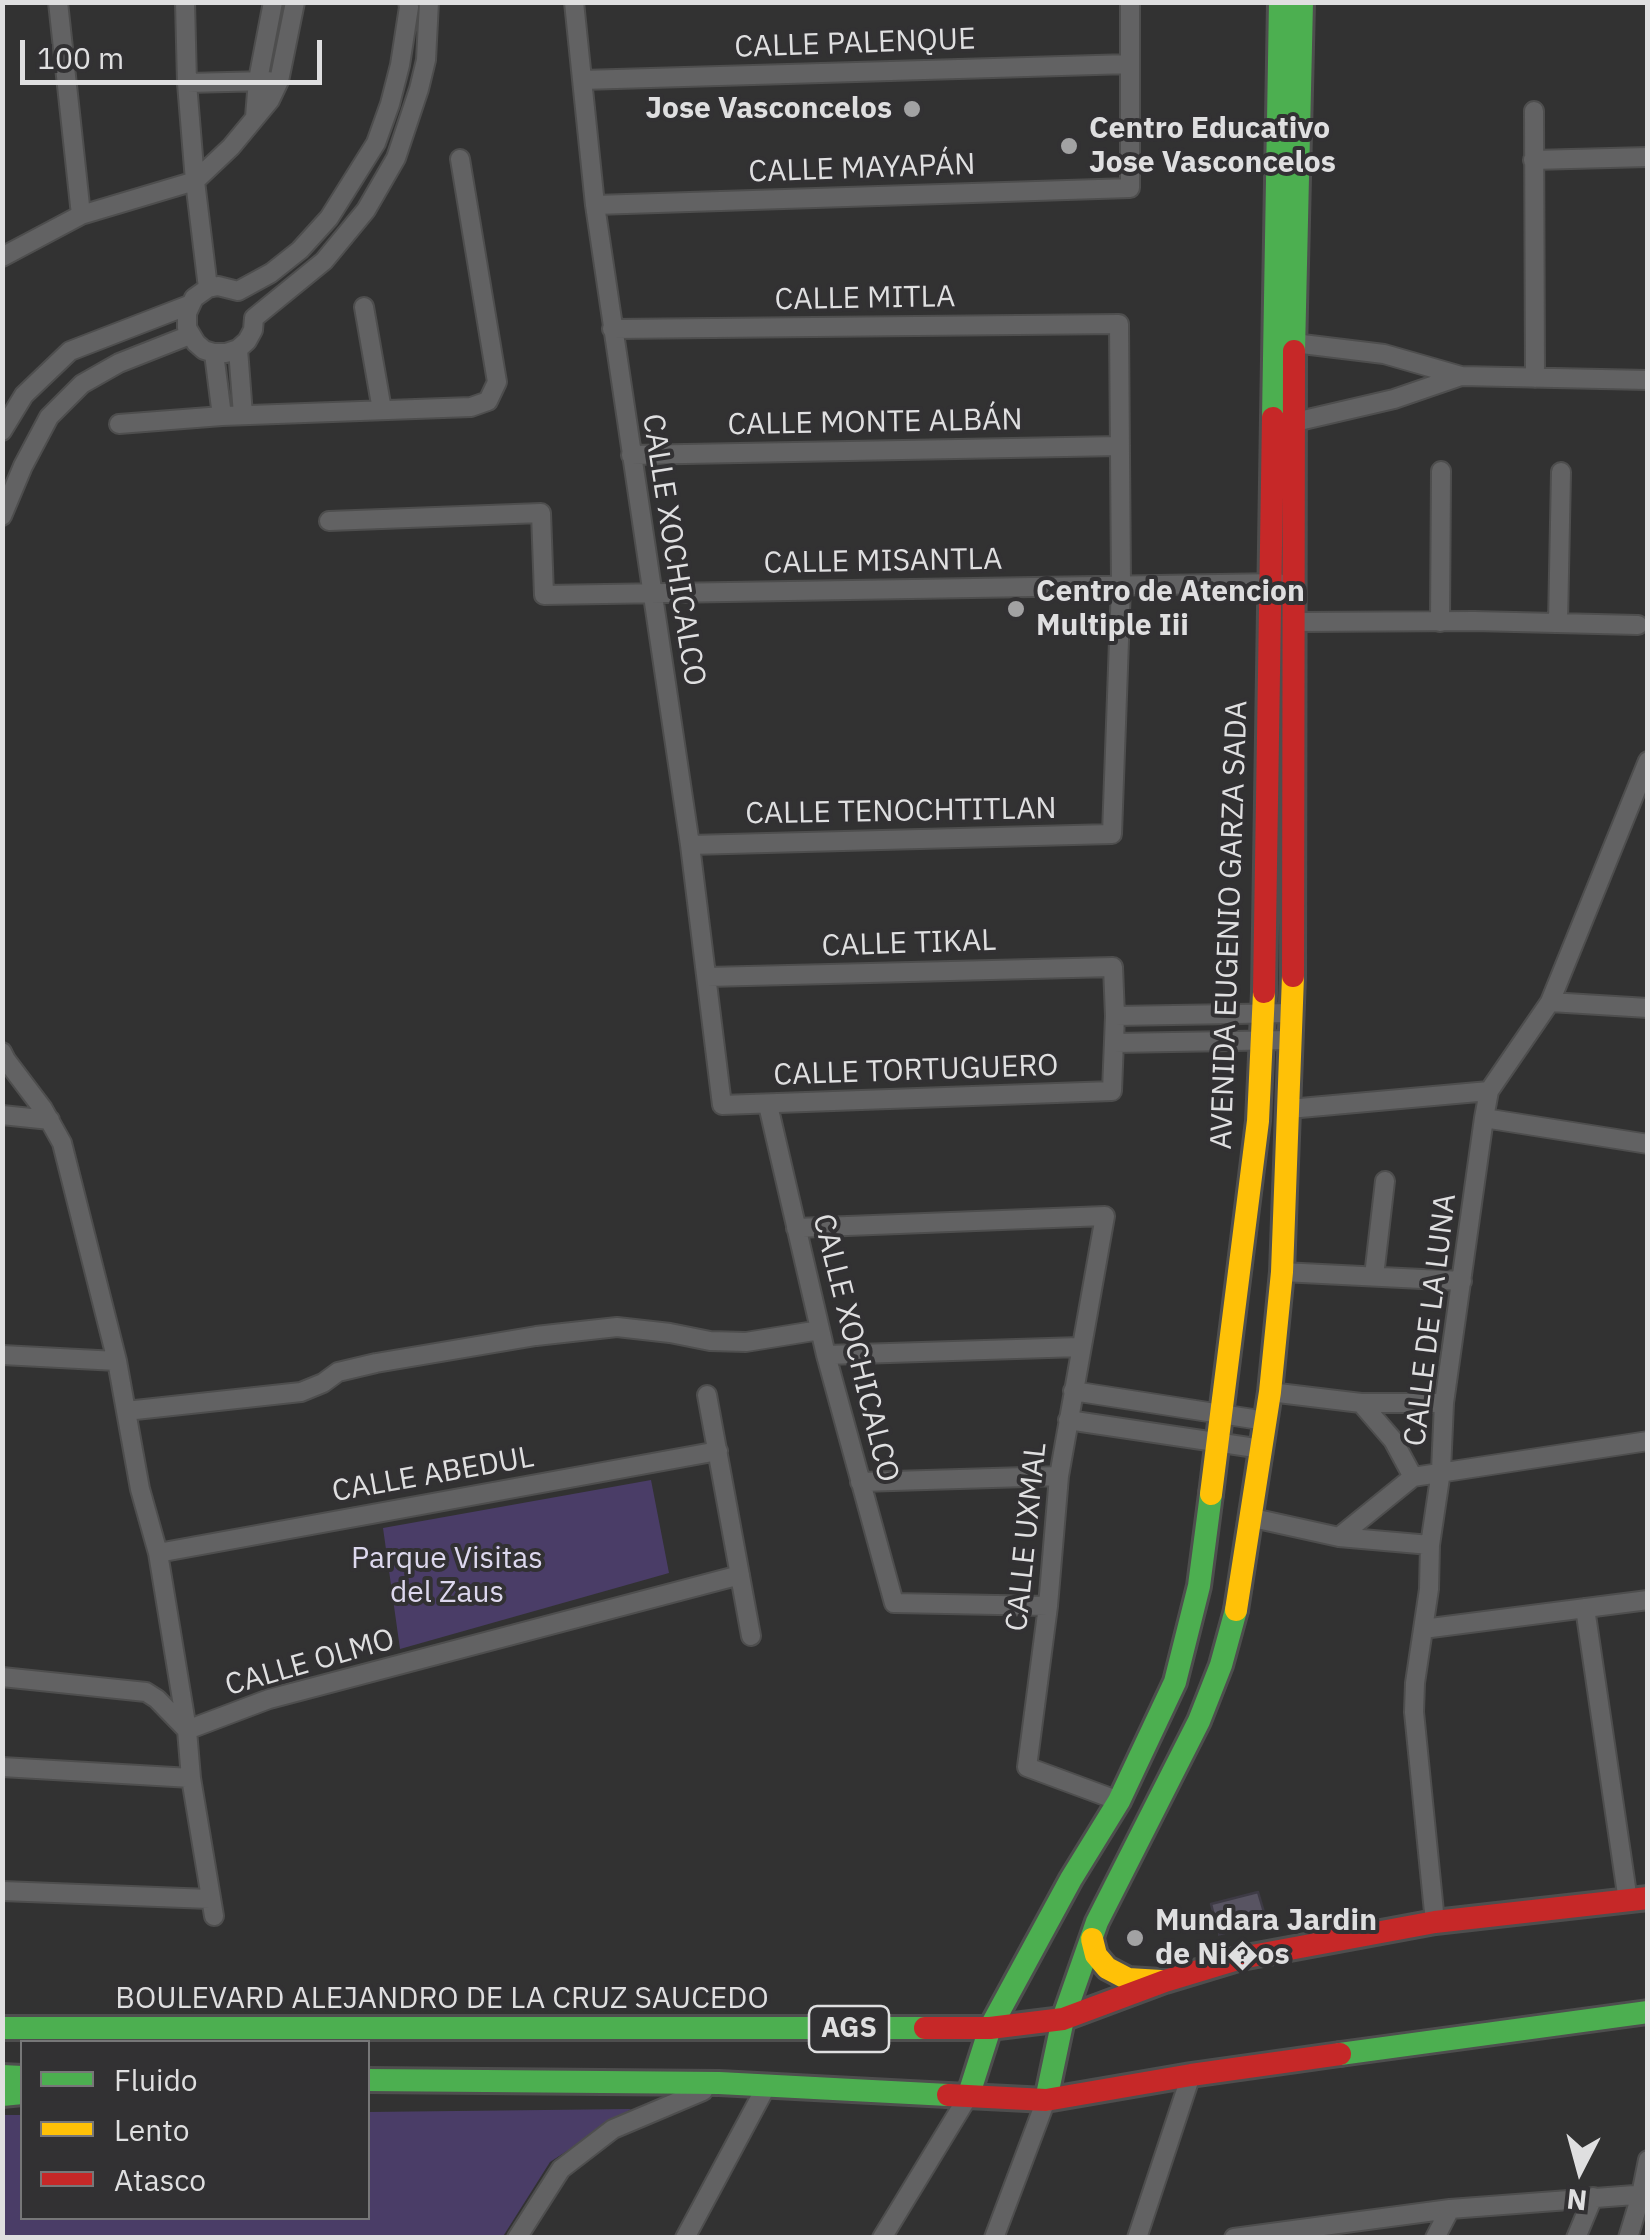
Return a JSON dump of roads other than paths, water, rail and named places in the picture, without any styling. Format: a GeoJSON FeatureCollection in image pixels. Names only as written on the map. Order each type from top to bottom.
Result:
{"type":"FeatureCollection","features":[{"type":"Feature","properties":{"kind":"main road","name":"AVENIDA EUGENIO GARZA SADA"},"geometry":{"type":"LineString","coordinates":[[969,2094],[990,2028],[1119,1801],[1175,1682],[1199,1586],[1258,1120],[1264,1014],[1280,2]]}},
{"type":"Feature","properties":{"kind":"main road","name":"AVENIDA EUGENIO GARZA SADA"},"geometry":{"type":"LineString","coordinates":[[1046,2100],[1063,2019],[1097,1922],[1200,1721],[1216,1679],[1240,1600],[1270,1392],[1282,1272],[1293,1013],[1294,343],[1302,2]]}},
{"type":"Feature","properties":{"kind":"main road","name":"BOULEVARD ALEJANDRO DE LA CRUZ SAUCEDO"},"geometry":{"type":"LineString","coordinates":[[2,2031],[990,2028],[1063,2019],[1240,1958],[1435,1922],[1638,1900]]}},
{"type":"Feature","properties":{"kind":"main road"},"geometry":{"type":"LineString","coordinates":[[1092,1940],[1096,1955],[1107,1968],[1128,1979],[1165,1981]]}},
{"type":"Feature","properties":{"kind":"main road","name":"AGS"},"geometry":{"type":"LineString","coordinates":[[370,2080],[766,2085],[1046,2100],[1191,2075],[1648,2012]]}},
{"type":"Feature","properties":{"kind":"street"},"geometry":{"type":"LineString","coordinates":[[58,2],[81,215]]}},
{"type":"Feature","properties":{"kind":"street"},"geometry":{"type":"LineString","coordinates":[[185,2],[187,83],[208,288]]}},
{"type":"Feature","properties":{"kind":"street"},"geometry":{"type":"LineString","coordinates":[[255,117],[272,2]]}},
{"type":"Feature","properties":{"kind":"street"},"geometry":{"type":"LineString","coordinates":[[2,258],[81,215],[195,180],[231,146],[270,100],[279,81],[295,2]]}},
{"type":"Feature","properties":{"kind":"street"},"geometry":{"type":"LineString","coordinates":[[238,291],[272,273],[300,250],[329,218],[376,143],[400,65],[408,2]]}},
{"type":"Feature","properties":{"kind":"street"},"geometry":{"type":"LineString","coordinates":[[254,318],[324,261],[380,187],[396,158],[419,89],[426,60],[429,2]]}},
{"type":"Feature","properties":{"kind":"street","name":"CALLE XOCHICALCO"},"geometry":{"type":"LineString","coordinates":[[574,2],[595,205],[690,845],[722,1105]]}},
{"type":"Feature","properties":{"kind":"street"},"geometry":{"type":"LineString","coordinates":[[1130,2],[1130,64]]}},
{"type":"Feature","properties":{"kind":"street","name":"CALLE PALENQUE"},"geometry":{"type":"LineString","coordinates":[[582,80],[1130,64]]}},
{"type":"Feature","properties":{"kind":"street","name":"CALLE MAYAPÁN"},"geometry":{"type":"LineString","coordinates":[[595,205],[1130,188],[1130,64]]}},
{"type":"Feature","properties":{"kind":"street"},"geometry":{"type":"LineString","coordinates":[[187,83],[279,81]]}},
{"type":"Feature","properties":{"kind":"street"},"geometry":{"type":"LineString","coordinates":[[1534,111],[1536,378]]}},
{"type":"Feature","properties":{"kind":"street"},"geometry":{"type":"LineString","coordinates":[[1534,160],[1648,156]]}},
{"type":"Feature","properties":{"kind":"street"},"geometry":{"type":"LineString","coordinates":[[119,424],[222,416],[471,407],[488,401],[497,382],[460,159]]}},
{"type":"Feature","properties":{"kind":"street"},"geometry":{"type":"LineString","coordinates":[[208,288],[238,291],[252,307],[254,318],[247,341],[226,353],[204,350],[190,335],[186,320],[194,298],[208,288]]}},
{"type":"Feature","properties":{"kind":"street"},"geometry":{"type":"LineString","coordinates":[[2,432],[24,395],[70,351],[190,306]]}},
{"type":"Feature","properties":{"kind":"street"},"geometry":{"type":"LineString","coordinates":[[364,307],[382,410]]}},
{"type":"Feature","properties":{"kind":"street","name":"CALLE MITLA"},"geometry":{"type":"LineString","coordinates":[[612,329],[1119,324],[1120,446]]}},
{"type":"Feature","properties":{"kind":"street"},"geometry":{"type":"LineString","coordinates":[[2,516],[49,416],[82,384],[119,362],[190,335]]}},
{"type":"Feature","properties":{"kind":"street"},"geometry":{"type":"LineString","coordinates":[[1294,343],[1384,354],[1461,376],[1648,380]]}},
{"type":"Feature","properties":{"kind":"street"},"geometry":{"type":"LineString","coordinates":[[238,349],[243,415]]}},
{"type":"Feature","properties":{"kind":"street"},"geometry":{"type":"LineString","coordinates":[[214,353],[222,416]]}},
{"type":"Feature","properties":{"kind":"street"},"geometry":{"type":"LineString","coordinates":[[1295,422],[1394,399],[1461,376]]}},
{"type":"Feature","properties":{"kind":"street"},"geometry":{"type":"LineString","coordinates":[[1120,446],[1121,585]]}},
{"type":"Feature","properties":{"kind":"street","name":"CALLE MONTE ALBÁN"},"geometry":{"type":"LineString","coordinates":[[631,455],[1120,446]]}},
{"type":"Feature","properties":{"kind":"street"},"geometry":{"type":"LineString","coordinates":[[1440,472],[1440,622]]}},
{"type":"Feature","properties":{"kind":"street"},"geometry":{"type":"LineString","coordinates":[[1558,623],[1561,472]]}},
{"type":"Feature","properties":{"kind":"street","name":"CALLE MISANTLA"},"geometry":{"type":"LineString","coordinates":[[330,521],[540,513],[544,595],[1294,582]]}},
{"type":"Feature","properties":{"kind":"street","name":"CALLE TENOCHTITLAN"},"geometry":{"type":"LineString","coordinates":[[690,845],[1112,834],[1121,585]]}},
{"type":"Feature","properties":{"kind":"street"},"geometry":{"type":"LineString","coordinates":[[1295,622],[1638,625]]}},
{"type":"Feature","properties":{"kind":"street","name":"CALLE DE LA LUNA"},"geometry":{"type":"LineString","coordinates":[[1435,1922],[1414,1712],[1415,1683],[1441,1472],[1444,1402],[1484,1118],[1490,1091],[1550,1002],[1648,761]]}},
{"type":"Feature","properties":{"kind":"street","name":"CALLE TIKAL"},"geometry":{"type":"LineString","coordinates":[[707,977],[1113,966],[1114,1016]]}},
{"type":"Feature","properties":{"kind":"street"},"geometry":{"type":"LineString","coordinates":[[1550,1002],[1648,1008]]}},
{"type":"Feature","properties":{"kind":"street"},"geometry":{"type":"LineString","coordinates":[[1292,1040],[1114,1043],[1114,1016],[1293,1013]]}},
{"type":"Feature","properties":{"kind":"street","name":"CALLE TORTUGUERO"},"geometry":{"type":"LineString","coordinates":[[722,1105],[1112,1091],[1114,1043]]}},
{"type":"Feature","properties":{"kind":"street"},"geometry":{"type":"LineString","coordinates":[[2,1052],[62,1143],[117,1361],[140,1489],[158,1553],[212,1908],[2,1890]]}},
{"type":"Feature","properties":{"kind":"street"},"geometry":{"type":"LineString","coordinates":[[1289,1109],[1490,1091]]}},
{"type":"Feature","properties":{"kind":"street","name":"CALLE XOCHICALCO"},"geometry":{"type":"LineString","coordinates":[[768,1105],[826,1355],[894,1604],[1048,1606]]}},
{"type":"Feature","properties":{"kind":"street"},"geometry":{"type":"LineString","coordinates":[[2,1115],[50,1120]]}},
{"type":"Feature","properties":{"kind":"street"},"geometry":{"type":"LineString","coordinates":[[1484,1118],[1648,1144]]}},
{"type":"Feature","properties":{"kind":"street"},"geometry":{"type":"LineString","coordinates":[[1374,1276],[1384,1181]]}},
{"type":"Feature","properties":{"kind":"street","name":"CALLE UXMAL"},"geometry":{"type":"LineString","coordinates":[[796,1228],[1104,1216],[1059,1476],[1048,1606],[1027,1767],[1119,1801]]}},
{"type":"Feature","properties":{"kind":"street"},"geometry":{"type":"LineString","coordinates":[[1282,1272],[1462,1280]]}},
{"type":"Feature","properties":{"kind":"street"},"geometry":{"type":"LineString","coordinates":[[126,1411],[300,1392],[338,1372],[536,1336],[617,1327],[746,1342],[820,1330]]}},
{"type":"Feature","properties":{"kind":"street"},"geometry":{"type":"LineString","coordinates":[[826,1355],[1080,1347]]}},
{"type":"Feature","properties":{"kind":"street"},"geometry":{"type":"LineString","coordinates":[[2,1355],[117,1361]]}},
{"type":"Feature","properties":{"kind":"street"},"geometry":{"type":"LineString","coordinates":[[1073,1391],[1266,1421]]}},
{"type":"Feature","properties":{"kind":"street"},"geometry":{"type":"LineString","coordinates":[[1270,1392],[1361,1403],[1444,1402]]}},
{"type":"Feature","properties":{"kind":"street"},"geometry":{"type":"LineString","coordinates":[[708,1395],[751,1636]]}},
{"type":"Feature","properties":{"kind":"street"},"geometry":{"type":"LineString","coordinates":[[1361,1403],[1393,1440],[1413,1477]]}},
{"type":"Feature","properties":{"kind":"street"},"geometry":{"type":"LineString","coordinates":[[1068,1420],[1262,1449]]}},
{"type":"Feature","properties":{"kind":"street"},"geometry":{"type":"LineString","coordinates":[[1339,1537],[1413,1477],[1648,1441]]}},
{"type":"Feature","properties":{"kind":"street","name":"CALLE ABEDUL"},"geometry":{"type":"LineString","coordinates":[[158,1553],[718,1451]]}},
{"type":"Feature","properties":{"kind":"street"},"geometry":{"type":"LineString","coordinates":[[860,1482],[1059,1476]]}},
{"type":"Feature","properties":{"kind":"street"},"geometry":{"type":"LineString","coordinates":[[1252,1518],[1339,1537],[1430,1545]]}},
{"type":"Feature","properties":{"kind":"street","name":"CALLE OLMO"},"geometry":{"type":"LineString","coordinates":[[187,1730],[269,1700],[740,1574]]}},
{"type":"Feature","properties":{"kind":"street"},"geometry":{"type":"LineString","coordinates":[[1423,1630],[1648,1600]]}},
{"type":"Feature","properties":{"kind":"street"},"geometry":{"type":"LineString","coordinates":[[1586,1608],[1638,1900]]}},
{"type":"Feature","properties":{"kind":"street"},"geometry":{"type":"LineString","coordinates":[[2,1677],[146,1692],[187,1730]]}},
{"type":"Feature","properties":{"kind":"street"},"geometry":{"type":"LineString","coordinates":[[2,1766],[191,1778]]}},
{"type":"Feature","properties":{"kind":"street"},"geometry":{"type":"LineString","coordinates":[[1137,2238],[1191,2075]]}},
{"type":"Feature","properties":{"kind":"street"},"geometry":{"type":"LineString","coordinates":[[518,2238],[561,2169],[613,2128],[720,2084]]}},
{"type":"Feature","properties":{"kind":"street"},"geometry":{"type":"LineString","coordinates":[[686,2238],[766,2085]]}},
{"type":"Feature","properties":{"kind":"street"},"geometry":{"type":"LineString","coordinates":[[882,2238],[969,2094]]}},
{"type":"Feature","properties":{"kind":"street"},"geometry":{"type":"LineString","coordinates":[[994,2238],[1046,2100]]}},
{"type":"Feature","properties":{"kind":"street"},"geometry":{"type":"LineString","coordinates":[[1628,2238],[1644,2195],[1648,2160]]}},
{"type":"Feature","properties":{"kind":"street"},"geometry":{"type":"LineString","coordinates":[[1234,2238],[1450,2209],[1644,2195]]}},
{"type":"Feature","properties":{"kind":"street"},"geometry":{"type":"LineString","coordinates":[[1576,2238],[1593,2197]]}},
{"type":"Feature","properties":{"kind":"street"},"geometry":{"type":"LineString","coordinates":[[1435,2238],[1450,2209]]}},
{"type":"Feature","properties":{"kind":"place","name":"Jose Vasconcelos"},"geometry":{"type":"Point","coordinates":[912,109]}},
{"type":"Feature","properties":{"kind":"place","name":"Centro Educativo Jose Vasconcelos"},"geometry":{"type":"Point","coordinates":[1069,146]}},
{"type":"Feature","properties":{"kind":"place","name":"Centro de Atencion Multiple Iii"},"geometry":{"type":"Point","coordinates":[1016,609]}},
{"type":"Feature","properties":{"kind":"place","name":"Mundara Jardin de Ni�os"},"geometry":{"type":"Point","coordinates":[1135,1938]}},
{"type":"Feature","properties":{"kind":"park label","name":"Parque Visitas del Zaus"},"geometry":{"type":"Point","coordinates":[447,1576]}}]}
